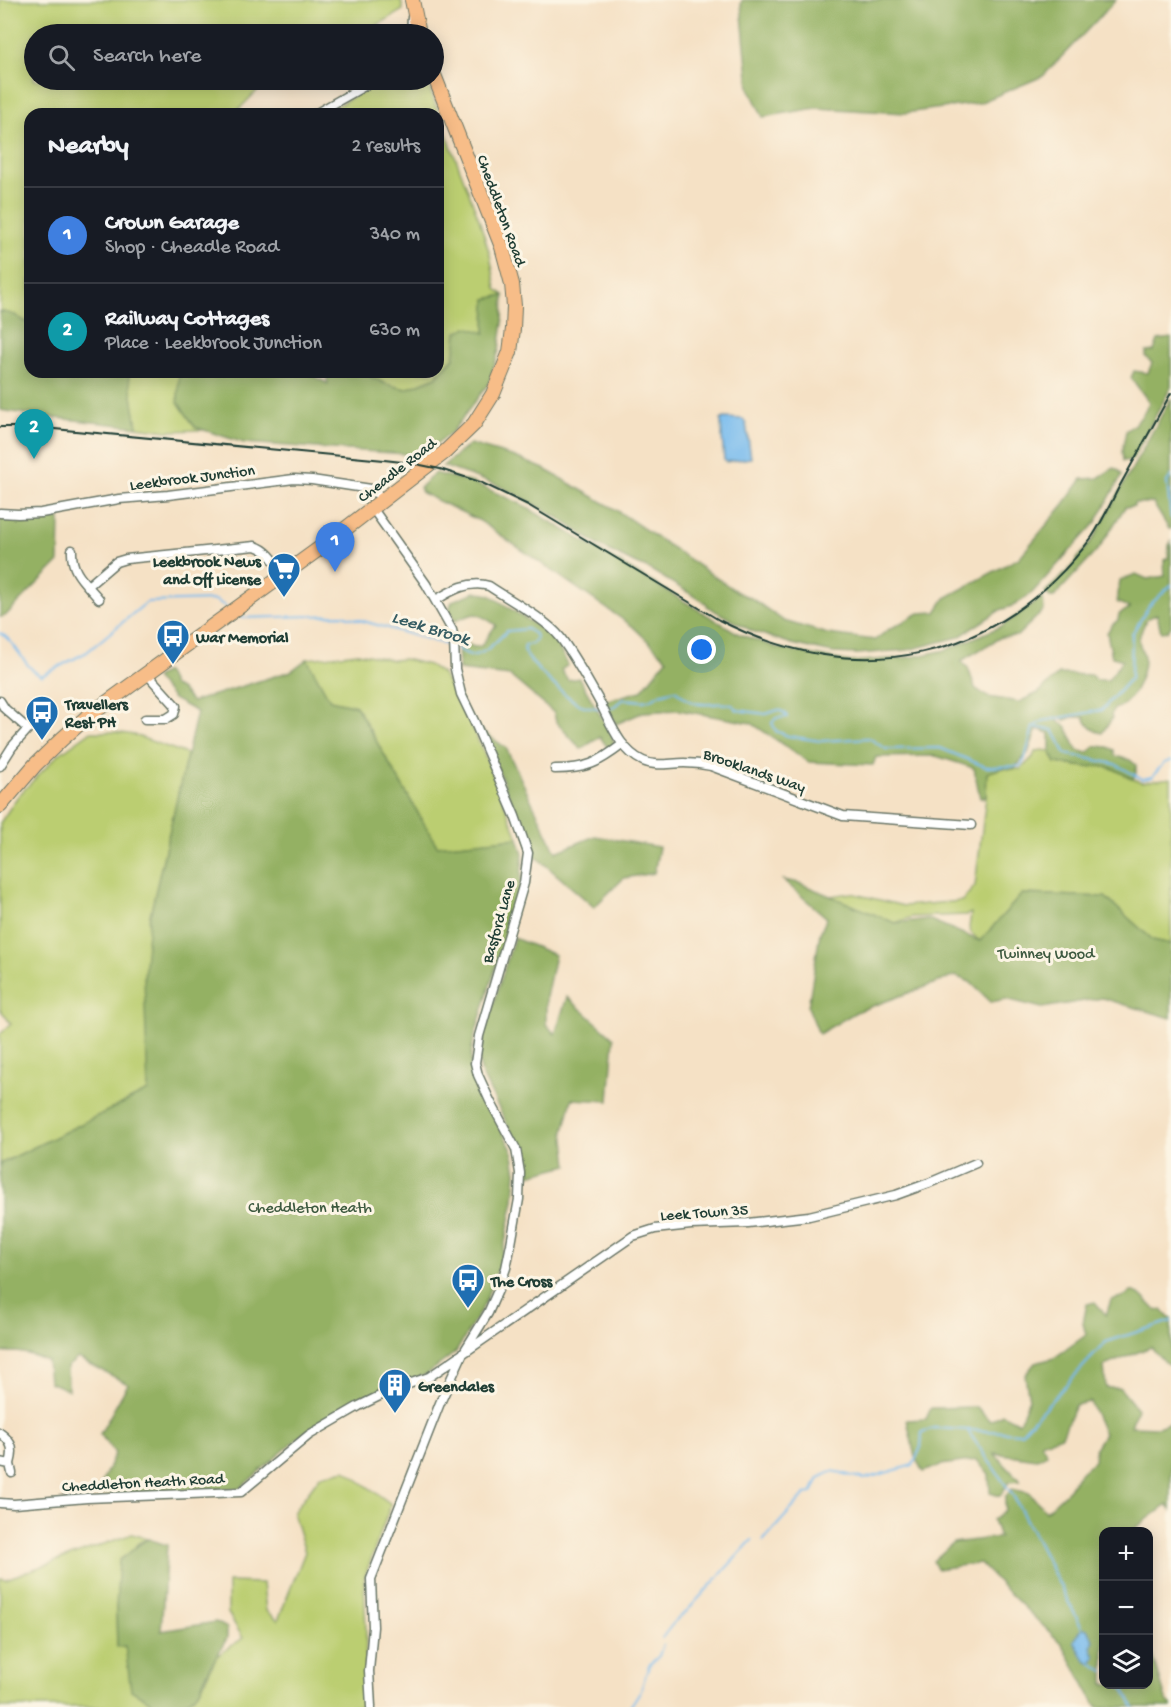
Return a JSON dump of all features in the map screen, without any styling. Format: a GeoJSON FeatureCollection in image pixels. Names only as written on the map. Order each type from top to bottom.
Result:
{"type":"FeatureCollection","features":[{"type":"Feature","properties":{"kind":"highway"},"geometry":{"type":"LineString","coordinates":[[413,6],[417,24]]}},
{"type":"Feature","properties":{"kind":"highway","name":"Cheddleton Road"},"geometry":{"type":"LineString","coordinates":[[440,90],[502,247],[512,284],[514,317],[510,352],[493,394]]}},
{"type":"Feature","properties":{"kind":"highway","name":"Cheadle Road"},"geometry":{"type":"LineString","coordinates":[[0,806],[35,765],[87,717],[284,575],[460,439],[474,424],[493,394]]}},
{"type":"Feature","properties":{"kind":"street"},"geometry":{"type":"LineString","coordinates":[[410,24],[413,6]]}},
{"type":"Feature","properties":{"kind":"street"},"geometry":{"type":"LineString","coordinates":[[326,108],[357,90]]}},
{"type":"Feature","properties":{"kind":"street","name":"Leekbrook Junction"},"geometry":{"type":"LineString","coordinates":[[0,513],[41,513],[119,499],[294,479],[371,489],[378,504]]}},
{"type":"Feature","properties":{"kind":"street","name":"Basford Lane"},"geometry":{"type":"LineString","coordinates":[[372,1707],[369,1671],[373,1627],[371,1579],[440,1403],[462,1355],[488,1313],[508,1260],[519,1199],[520,1173],[516,1149],[490,1101],[478,1075],[475,1062],[479,1036],[524,883],[528,852],[515,816],[461,694],[456,676],[452,630],[378,504]]}},
{"type":"Feature","properties":{"kind":"street"},"geometry":{"type":"LineString","coordinates":[[88,586],[116,562],[126,559],[255,546],[267,552],[284,575]]}},
{"type":"Feature","properties":{"kind":"street"},"geometry":{"type":"LineString","coordinates":[[72,550],[73,566],[99,599]]}},
{"type":"Feature","properties":{"kind":"street","name":"Brooklands Way"},"geometry":{"type":"LineString","coordinates":[[436,600],[449,592],[473,584],[489,586],[554,631],[565,644],[623,744],[632,754],[646,763],[656,765],[697,763],[711,766],[843,816],[971,825]]}},
{"type":"Feature","properties":{"kind":"street"},"geometry":{"type":"LineString","coordinates":[[145,719],[166,720],[174,714],[176,706],[147,674]]}},
{"type":"Feature","properties":{"kind":"street"},"geometry":{"type":"LineString","coordinates":[[0,701],[5,709],[28,729]]}},
{"type":"Feature","properties":{"kind":"street"},"geometry":{"type":"LineString","coordinates":[[0,766],[12,747],[42,714]]}},
{"type":"Feature","properties":{"kind":"street"},"geometry":{"type":"LineString","coordinates":[[555,769],[588,766],[598,762],[623,744]]}},
{"type":"Feature","properties":{"kind":"street","name":"Leek Town 35"},"geometry":{"type":"LineString","coordinates":[[462,1355],[638,1234],[654,1229],[682,1226],[748,1223],[809,1216],[897,1194],[929,1183],[976,1162]]}},
{"type":"Feature","properties":{"kind":"street","name":"Cheddleton Heath Road"},"geometry":{"type":"LineString","coordinates":[[0,1503],[241,1492],[309,1435],[394,1389],[429,1377],[462,1355]]}},
{"type":"Feature","properties":{"kind":"street"},"geometry":{"type":"LineString","coordinates":[[0,1433],[8,1439],[13,1454],[7,1466]]}},
{"type":"Feature","properties":{"kind":"green space"},"geometry":{"type":"Polygon","coordinates":[[[0,0],[401,0],[403,10],[380,24],[24,24],[24,90],[258,90],[240,108],[24,108],[24,321],[0,311],[0,0]]]}},
{"type":"Feature","properties":{"kind":"green space"},"geometry":{"type":"Polygon","coordinates":[[[742,0],[912,0],[923,4],[931,0],[1116,0],[1043,76],[979,103],[905,113],[816,108],[763,117],[749,88],[742,0]]]}},
{"type":"Feature","properties":{"kind":"green space"},"geometry":{"type":"Polygon","coordinates":[[[363,90],[430,90],[437,108],[337,108],[363,90]]]}},
{"type":"Feature","properties":{"kind":"green space"},"geometry":{"type":"Polygon","coordinates":[[[444,127],[480,222],[490,255],[496,289],[504,295],[486,299],[485,334],[458,332],[454,357],[444,368],[444,127]]]}},
{"type":"Feature","properties":{"kind":"green space"},"geometry":{"type":"Polygon","coordinates":[[[504,295],[499,350],[489,383],[452,432],[421,455],[244,443],[195,427],[178,402],[179,378],[318,378],[328,384],[327,378],[374,378],[406,389],[434,378],[444,378],[444,369],[454,358],[457,332],[467,327],[485,333],[486,299],[504,295]]]}},
{"type":"Feature","properties":{"kind":"green space"},"geometry":{"type":"Polygon","coordinates":[[[0,311],[15,315],[24,321],[24,378],[129,378],[137,427],[47,417],[0,410],[0,311]]]}},
{"type":"Feature","properties":{"kind":"green space"},"geometry":{"type":"Polygon","coordinates":[[[1171,338],[1171,387],[1132,460],[1123,461],[1122,451],[1126,431],[1140,419],[1149,402],[1131,378],[1134,371],[1148,373],[1152,363],[1146,357],[1146,352],[1154,351],[1158,340],[1171,338]]]}},
{"type":"Feature","properties":{"kind":"green space"},"geometry":{"type":"Polygon","coordinates":[[[129,378],[179,378],[178,402],[195,427],[204,430],[167,431],[137,427],[129,378]]]}},
{"type":"Feature","properties":{"kind":"green space"},"geometry":{"type":"Polygon","coordinates":[[[373,378],[434,378],[406,389],[386,385],[373,378]]]}},
{"type":"Feature","properties":{"kind":"green space"},"geometry":{"type":"Polygon","coordinates":[[[1171,398],[1171,529],[1153,503],[1134,503],[1134,506],[1125,507],[1100,547],[1054,597],[1050,597],[1045,592],[1068,571],[1095,536],[1171,398]]]}},
{"type":"Feature","properties":{"kind":"green space"},"geometry":{"type":"Polygon","coordinates":[[[470,444],[515,457],[544,469],[613,508],[784,621],[828,634],[875,640],[919,613],[936,612],[945,598],[1019,558],[1082,479],[1098,478],[1114,468],[1122,475],[1096,522],[1032,593],[1015,605],[1000,610],[959,637],[908,650],[857,654],[833,653],[792,644],[752,631],[708,607],[706,603],[649,569],[600,546],[525,499],[497,485],[443,466],[470,444]]]}},
{"type":"Feature","properties":{"kind":"green space"},"geometry":{"type":"Polygon","coordinates":[[[435,473],[474,483],[521,504],[739,634],[778,648],[851,662],[912,657],[946,650],[1002,626],[1043,597],[1044,610],[1017,636],[1001,637],[961,661],[968,668],[975,688],[988,697],[1019,702],[1038,693],[1059,674],[1091,675],[1096,680],[1108,680],[1123,660],[1112,657],[1107,633],[1118,620],[1119,614],[1130,608],[1117,602],[1120,580],[1136,574],[1147,579],[1165,576],[1164,560],[1168,558],[1171,542],[1171,627],[1161,632],[1157,614],[1147,619],[1139,641],[1144,657],[1143,666],[1139,682],[1131,696],[1120,707],[1114,709],[1112,719],[1102,733],[1090,728],[1084,717],[1072,717],[1065,720],[1056,717],[1066,726],[1077,750],[1088,753],[1095,746],[1108,747],[1114,750],[1115,756],[1130,760],[1136,765],[1136,773],[1133,779],[1112,768],[1056,763],[1050,751],[1050,733],[1037,729],[1028,753],[1014,769],[1002,768],[987,773],[986,797],[980,798],[974,768],[936,756],[876,757],[873,765],[809,762],[751,723],[678,710],[644,712],[616,724],[604,701],[641,691],[667,659],[632,626],[480,521],[422,493],[420,487],[435,473]]]}},
{"type":"Feature","properties":{"kind":"green space"},"geometry":{"type":"Polygon","coordinates":[[[60,518],[59,562],[5,616],[0,617],[0,519],[60,518]]]}},
{"type":"Feature","properties":{"kind":"green space"},"geometry":{"type":"Polygon","coordinates":[[[475,592],[490,595],[553,637],[568,665],[561,670],[568,680],[579,678],[612,735],[613,747],[608,748],[600,737],[581,749],[556,722],[554,713],[510,676],[459,670],[458,640],[474,647],[481,646],[496,625],[476,614],[455,621],[449,610],[452,601],[475,592]]]}},
{"type":"Feature","properties":{"kind":"green space"},"geometry":{"type":"Polygon","coordinates":[[[358,653],[429,665],[442,674],[461,703],[518,838],[437,846],[356,706],[330,700],[307,659],[358,653]]]}},
{"type":"Feature","properties":{"kind":"green space","name":"Cheddleton Heath"},"geometry":{"type":"Polygon","coordinates":[[[307,659],[330,700],[356,706],[437,846],[518,838],[523,854],[520,887],[475,1035],[471,1056],[473,1076],[512,1150],[516,1172],[514,1201],[501,1261],[483,1307],[456,1352],[427,1374],[360,1401],[304,1433],[239,1489],[97,1494],[115,1453],[100,1434],[128,1384],[78,1358],[67,1367],[68,1390],[49,1382],[47,1361],[24,1353],[0,1353],[0,1164],[148,1091],[144,976],[149,920],[197,712],[173,699],[155,678],[166,672],[173,686],[180,689],[192,702],[291,671],[307,659]]]}},
{"type":"Feature","properties":{"kind":"green space"},"geometry":{"type":"Polygon","coordinates":[[[482,731],[506,748],[556,852],[595,836],[659,847],[654,873],[624,878],[594,907],[534,855],[482,731]]]}},
{"type":"Feature","properties":{"kind":"green space"},"geometry":{"type":"Polygon","coordinates":[[[90,732],[134,735],[187,754],[149,920],[148,1091],[0,1164],[0,1034],[11,1024],[0,1009],[0,823],[18,796],[58,755],[90,732]]]}},
{"type":"Feature","properties":{"kind":"green space"},"geometry":{"type":"Polygon","coordinates":[[[1050,751],[1056,763],[1112,768],[1142,782],[1171,778],[1171,944],[1153,940],[1105,897],[1022,894],[980,941],[970,931],[971,913],[912,917],[895,923],[830,896],[851,893],[904,906],[962,901],[975,886],[986,797],[986,773],[1002,768],[1021,769],[1035,752],[1050,751]]]}},
{"type":"Feature","properties":{"kind":"green space","name":"Twinney Wood"},"geometry":{"type":"Polygon","coordinates":[[[783,880],[799,883],[895,923],[928,919],[980,941],[1022,894],[1105,897],[1153,940],[1171,944],[1171,1018],[1102,998],[1042,1008],[1006,999],[991,1002],[970,982],[955,976],[856,1012],[819,1034],[808,1007],[820,933],[827,918],[783,880]]]}},
{"type":"Feature","properties":{"kind":"green space"},"geometry":{"type":"Polygon","coordinates":[[[514,938],[555,955],[546,997],[546,1024],[555,1034],[567,997],[614,1038],[609,1101],[572,1099],[564,1131],[568,1165],[525,1176],[522,1154],[482,1075],[479,1061],[483,1037],[514,938]]]}},
{"type":"Feature","properties":{"kind":"green space"},"geometry":{"type":"Polygon","coordinates":[[[1131,1291],[1139,1294],[1155,1309],[1162,1310],[1171,1318],[1171,1365],[1164,1362],[1151,1347],[1104,1366],[1106,1388],[1120,1388],[1137,1409],[1131,1426],[1158,1427],[1171,1422],[1171,1510],[1167,1505],[1137,1527],[1099,1527],[1099,1689],[1153,1689],[1153,1656],[1166,1700],[1171,1707],[1098,1707],[1062,1644],[980,1563],[937,1569],[933,1561],[953,1543],[999,1537],[993,1520],[1005,1510],[1005,1497],[1012,1489],[1029,1493],[1046,1511],[1069,1489],[1077,1476],[1094,1461],[1095,1448],[1104,1434],[1090,1402],[1075,1405],[1062,1436],[1041,1443],[1047,1454],[1037,1459],[994,1453],[1020,1481],[1009,1482],[1000,1496],[990,1493],[989,1475],[977,1460],[941,1465],[923,1472],[915,1457],[907,1420],[926,1419],[931,1408],[977,1407],[990,1421],[1002,1414],[1019,1423],[1029,1399],[1025,1375],[1035,1363],[1054,1358],[1086,1335],[1083,1323],[1087,1304],[1095,1302],[1106,1315],[1111,1300],[1125,1296],[1131,1291]]]}},
{"type":"Feature","properties":{"kind":"green space"},"geometry":{"type":"Polygon","coordinates":[[[345,1470],[391,1504],[364,1579],[366,1707],[0,1707],[0,1578],[6,1579],[132,1534],[148,1539],[140,1542],[129,1554],[116,1607],[117,1646],[125,1645],[167,1705],[187,1702],[200,1690],[217,1656],[243,1638],[228,1613],[228,1582],[263,1583],[266,1611],[278,1620],[305,1552],[293,1513],[320,1476],[345,1470]]]}},
{"type":"Feature","properties":{"kind":"green space"},"geometry":{"type":"Polygon","coordinates":[[[148,1539],[167,1545],[161,1631],[216,1622],[227,1628],[227,1638],[200,1690],[187,1702],[156,1705],[131,1690],[125,1646],[117,1647],[116,1607],[119,1560],[148,1539]]]}},
{"type":"Feature","properties":{"kind":"water"},"geometry":{"type":"Polygon","coordinates":[[[724,418],[743,419],[746,423],[751,458],[726,462],[724,460],[721,420],[724,418]]]}},
{"type":"Feature","properties":{"kind":"water"},"geometry":{"type":"Polygon","coordinates":[[[1082,1628],[1088,1629],[1094,1640],[1091,1647],[1095,1657],[1091,1663],[1085,1660],[1074,1641],[1082,1628]]]}},
{"type":"Feature","properties":{"kind":"waterway","name":"Leek Brook"},"geometry":{"type":"LineString","coordinates":[[1171,476],[1167,482],[1171,518]]}},
{"type":"Feature","properties":{"kind":"waterway","name":"Leek Brook"},"geometry":{"type":"LineString","coordinates":[[606,708],[612,708],[623,699],[643,701],[675,690],[689,700],[700,704],[729,704],[737,710],[766,714],[778,710],[785,713],[787,717],[776,718],[772,723],[776,731],[788,736],[821,741],[869,738],[886,749],[940,748],[986,767],[1021,766],[1033,727],[1043,721],[1102,710],[1131,678],[1132,634],[1149,606],[1171,585]]}},
{"type":"Feature","properties":{"kind":"waterway","name":"Leek Brook"},"geometry":{"type":"LineString","coordinates":[[0,633],[11,642],[29,667],[41,676],[87,652],[147,602],[215,600],[228,608]]}},
{"type":"Feature","properties":{"kind":"waterway","name":"Leek Brook"},"geometry":{"type":"LineString","coordinates":[[237,614],[243,618],[342,615],[451,646]]}},
{"type":"Feature","properties":{"kind":"waterway","name":"Leek Brook"},"geometry":{"type":"LineString","coordinates":[[456,648],[475,655],[490,647],[507,631],[527,629],[535,634],[536,639],[532,644],[525,645],[525,651],[530,660],[557,688],[577,703],[600,708]]}},
{"type":"Feature","properties":{"kind":"waterway"},"geometry":{"type":"LineString","coordinates":[[1033,727],[1053,730],[1066,754],[1115,764],[1142,779],[1152,777],[1164,763],[1171,761]]}},
{"type":"Feature","properties":{"kind":"waterway"},"geometry":{"type":"LineString","coordinates":[[763,1541],[805,1494],[812,1493],[819,1478],[833,1471],[864,1479],[913,1465],[921,1447],[922,1432],[934,1428],[1021,1433],[1106,1342],[1171,1321]]}},
{"type":"Feature","properties":{"kind":"waterway"},"geometry":{"type":"LineString","coordinates":[[968,1431],[1014,1497],[1082,1628]]}},
{"type":"Feature","properties":{"kind":"waterway"},"geometry":{"type":"LineString","coordinates":[[662,1638],[675,1621],[752,1540]]}},
{"type":"Feature","properties":{"kind":"waterway"},"geometry":{"type":"LineString","coordinates":[[630,1707],[641,1690],[649,1665],[659,1656],[663,1644]]}},
{"type":"Feature","properties":{"kind":"waterway"},"geometry":{"type":"LineString","coordinates":[[1091,1663],[1099,1668]]}},
{"type":"Feature","properties":{"kind":"waterway"},"geometry":{"type":"LineString","coordinates":[[1123,1689],[1133,1707]]}},
{"type":"Feature","properties":{"kind":"railway"},"geometry":{"type":"LineString","coordinates":[[0,427],[33,427],[384,460],[440,469],[480,482],[528,505],[719,620],[771,642],[822,655],[873,658],[922,652],[969,637],[1013,613],[1055,580],[1096,531],[1171,393]]}},
{"type":"Feature","properties":{"kind":"place","name":"Railway Cottages"},"geometry":{"type":"Point","coordinates":[34,459]}},
{"type":"Feature","properties":{"kind":"place","name":"Crown Garage"},"geometry":{"type":"Point","coordinates":[335,572]}},
{"type":"Feature","properties":{"kind":"place","name":"Leekbrook News and Off License"},"geometry":{"type":"Point","coordinates":[284,598]}},
{"type":"Feature","properties":{"kind":"place","name":"War Memorial"},"geometry":{"type":"Point","coordinates":[173,665]}},
{"type":"Feature","properties":{"kind":"place","name":"Travellers Rest PH"},"geometry":{"type":"Point","coordinates":[42,741]}},
{"type":"Feature","properties":{"kind":"place","name":"The Cross"},"geometry":{"type":"Point","coordinates":[468,1309]}},
{"type":"Feature","properties":{"kind":"place","name":"Greendales"},"geometry":{"type":"Point","coordinates":[395,1414]}}]}
